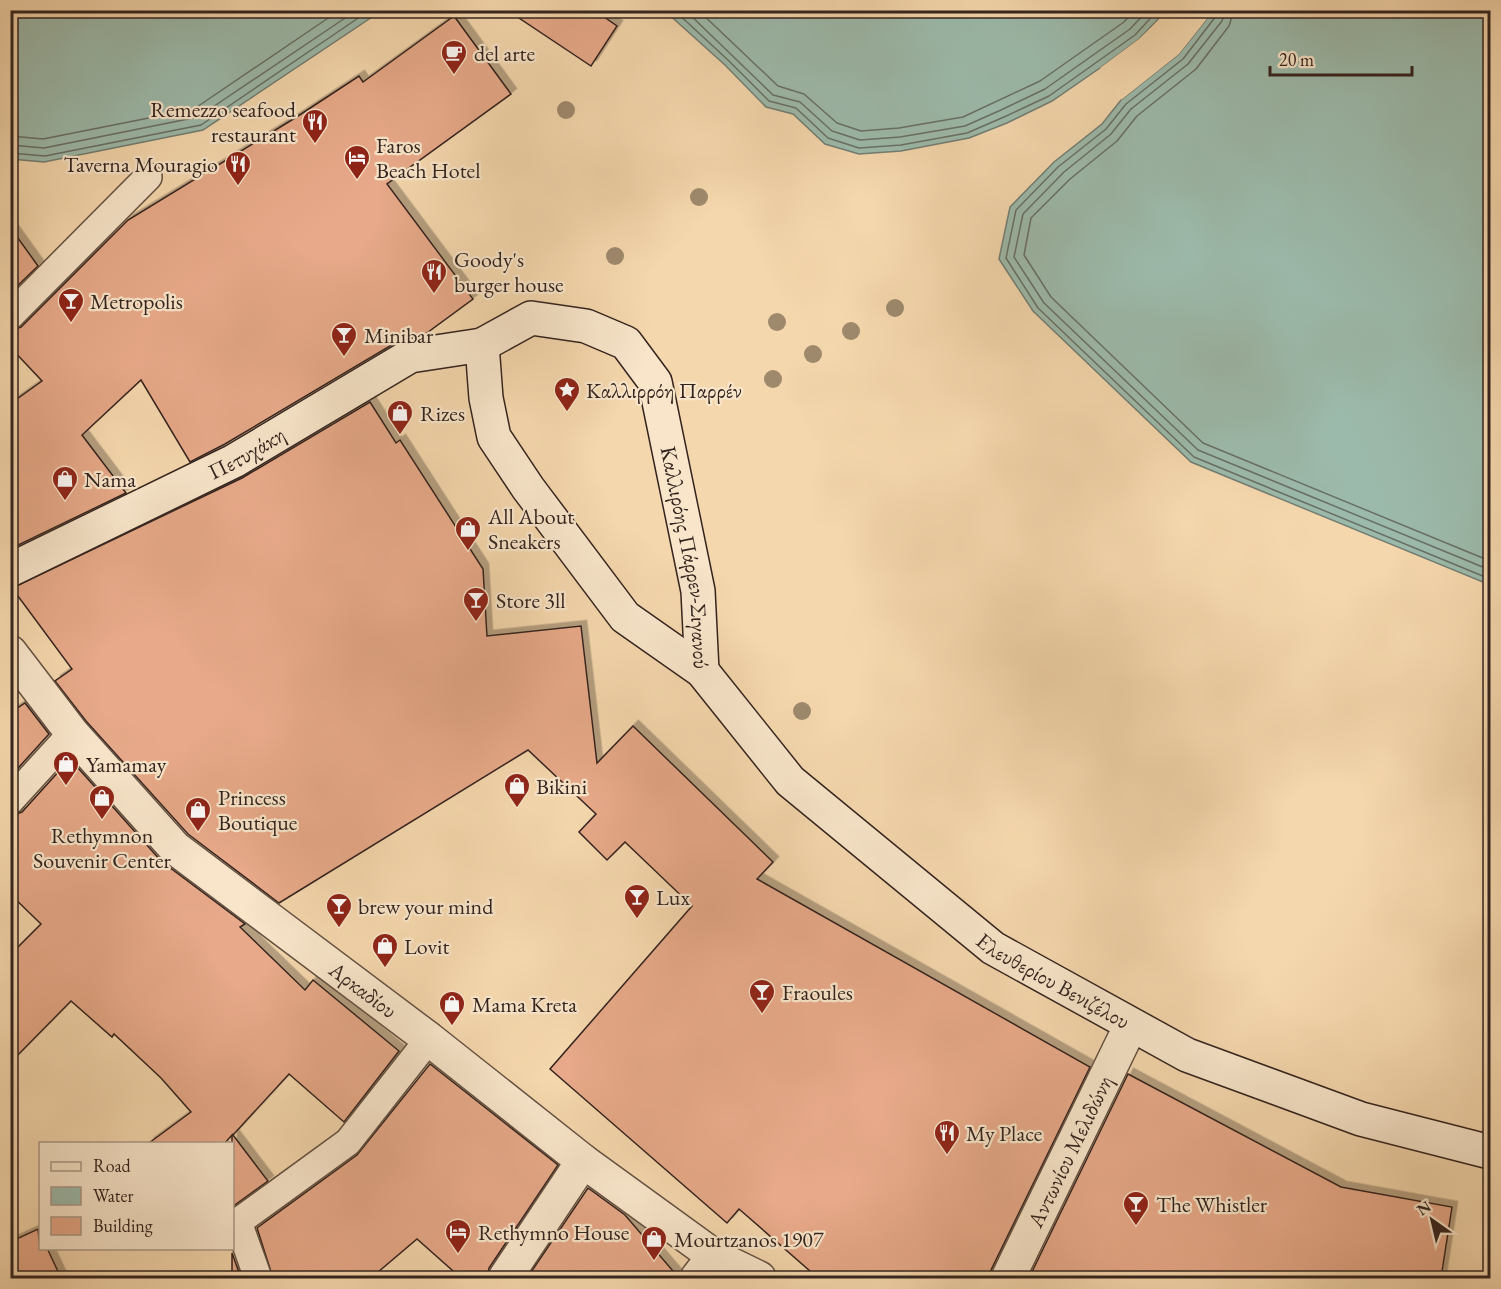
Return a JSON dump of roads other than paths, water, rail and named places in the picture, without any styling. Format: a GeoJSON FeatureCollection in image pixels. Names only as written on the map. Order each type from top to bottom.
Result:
{"type":"FeatureCollection","features":[{"type":"Feature","properties":{"kind":"street","name":"Καλλιρόης Πάρρεν-Σιγανού"},"geometry":{"type":"LineString","coordinates":[[531,318],[586,326],[626,343],[655,382],[698,591],[702,671],[625,617],[528,488],[494,436],[486,398],[482,345],[531,318]]}},
{"type":"Feature","properties":{"kind":"street","name":"Πετυχάκη"},"geometry":{"type":"LineString","coordinates":[[10,570],[234,461],[410,356],[482,345]]}},
{"type":"Feature","properties":{"kind":"street","name":"Αρκαδίου"},"geometry":{"type":"LineString","coordinates":[[10,652],[72,733],[175,848],[429,1039],[583,1161],[706,1267],[759,1278]]}},
{"type":"Feature","properties":{"kind":"street","name":"Ελευθερίου Βενιζέλου"},"geometry":{"type":"LineString","coordinates":[[702,671],[790,781],[993,948],[1186,1055],[1361,1119],[1491,1152]]}},
{"type":"Feature","properties":{"kind":"street","name":"Αντωνίου Μελιδώνη"},"geometry":{"type":"LineString","coordinates":[[1008,1278],[1131,1025]]}},
{"type":"Feature","properties":{"kind":"street"},"geometry":{"type":"LineString","coordinates":[[505,1278],[583,1161]]}},
{"type":"Feature","properties":{"kind":"lane"},"geometry":{"type":"LineString","coordinates":[[10,316],[148,177]]}},
{"type":"Feature","properties":{"kind":"lane"},"geometry":{"type":"LineString","coordinates":[[10,801],[72,733]]}},
{"type":"Feature","properties":{"kind":"lane"},"geometry":{"type":"LineString","coordinates":[[258,1278],[238,1222],[348,1142],[429,1039]]}},
{"type":"Feature","properties":{"kind":"water"},"geometry":{"type":"Polygon","coordinates":[[[10,11],[381,11],[203,130],[44,162],[11,159],[10,11]]]}},
{"type":"Feature","properties":{"kind":"water"},"geometry":{"type":"Polygon","coordinates":[[[665,11],[1166,11],[1139,39],[1100,68],[1052,101],[1007,123],[969,138],[901,151],[859,154],[825,144],[793,114],[766,107],[725,65],[665,11]]]}},
{"type":"Feature","properties":{"kind":"water"},"geometry":{"type":"Polygon","coordinates":[[[1213,11],[1490,11],[1490,585],[1191,462],[1033,311],[999,259],[1010,207],[1054,162],[1102,124],[1121,100],[1179,54],[1213,11]]]}},
{"type":"Feature","properties":{"kind":"place","name":"del arte"},"geometry":{"type":"Point","coordinates":[454,76]}},
{"type":"Feature","properties":{"kind":"place","name":"Remezzo seafood restaurant"},"geometry":{"type":"Point","coordinates":[315,145]}},
{"type":"Feature","properties":{"kind":"place","name":"Faros Beach Hotel"},"geometry":{"type":"Point","coordinates":[357,181]}},
{"type":"Feature","properties":{"kind":"place","name":"Taverna Mouragio"},"geometry":{"type":"Point","coordinates":[238,187]}},
{"type":"Feature","properties":{"kind":"place","name":"Goody's burger house"},"geometry":{"type":"Point","coordinates":[434,295]}},
{"type":"Feature","properties":{"kind":"place","name":"Metropolis"},"geometry":{"type":"Point","coordinates":[71,324]}},
{"type":"Feature","properties":{"kind":"place","name":"Minibar"},"geometry":{"type":"Point","coordinates":[344,358]}},
{"type":"Feature","properties":{"kind":"place","name":"Καλλιρρόη Παρρέν"},"geometry":{"type":"Point","coordinates":[567,413]}},
{"type":"Feature","properties":{"kind":"place","name":"Rizes"},"geometry":{"type":"Point","coordinates":[400,436]}},
{"type":"Feature","properties":{"kind":"place","name":"Nama"},"geometry":{"type":"Point","coordinates":[65,502]}},
{"type":"Feature","properties":{"kind":"place","name":"All About Sneakers"},"geometry":{"type":"Point","coordinates":[468,552]}},
{"type":"Feature","properties":{"kind":"place","name":"Store 3ll"},"geometry":{"type":"Point","coordinates":[476,623]}},
{"type":"Feature","properties":{"kind":"place","name":"Yamamay"},"geometry":{"type":"Point","coordinates":[66,787]}},
{"type":"Feature","properties":{"kind":"place","name":"Bikini"},"geometry":{"type":"Point","coordinates":[517,809]}},
{"type":"Feature","properties":{"kind":"place","name":"Rethymnon Souvenir Center"},"geometry":{"type":"Point","coordinates":[102,821]}},
{"type":"Feature","properties":{"kind":"place","name":"Princess Boutique"},"geometry":{"type":"Point","coordinates":[198,833]}},
{"type":"Feature","properties":{"kind":"place","name":"Lux"},"geometry":{"type":"Point","coordinates":[637,920]}},
{"type":"Feature","properties":{"kind":"place","name":"brew your mind"},"geometry":{"type":"Point","coordinates":[339,929]}},
{"type":"Feature","properties":{"kind":"place","name":"Lovit"},"geometry":{"type":"Point","coordinates":[385,969]}},
{"type":"Feature","properties":{"kind":"place","name":"Fraoules"},"geometry":{"type":"Point","coordinates":[762,1015]}},
{"type":"Feature","properties":{"kind":"place","name":"Mama Kreta"},"geometry":{"type":"Point","coordinates":[452,1027]}},
{"type":"Feature","properties":{"kind":"place","name":"My Place"},"geometry":{"type":"Point","coordinates":[947,1156]}},
{"type":"Feature","properties":{"kind":"place","name":"The Whistler"},"geometry":{"type":"Point","coordinates":[1136,1227]}},
{"type":"Feature","properties":{"kind":"place","name":"Rethymno House"},"geometry":{"type":"Point","coordinates":[458,1255]}},
{"type":"Feature","properties":{"kind":"place","name":"Mourtzanos 1907"},"geometry":{"type":"Point","coordinates":[654,1262]}}]}
